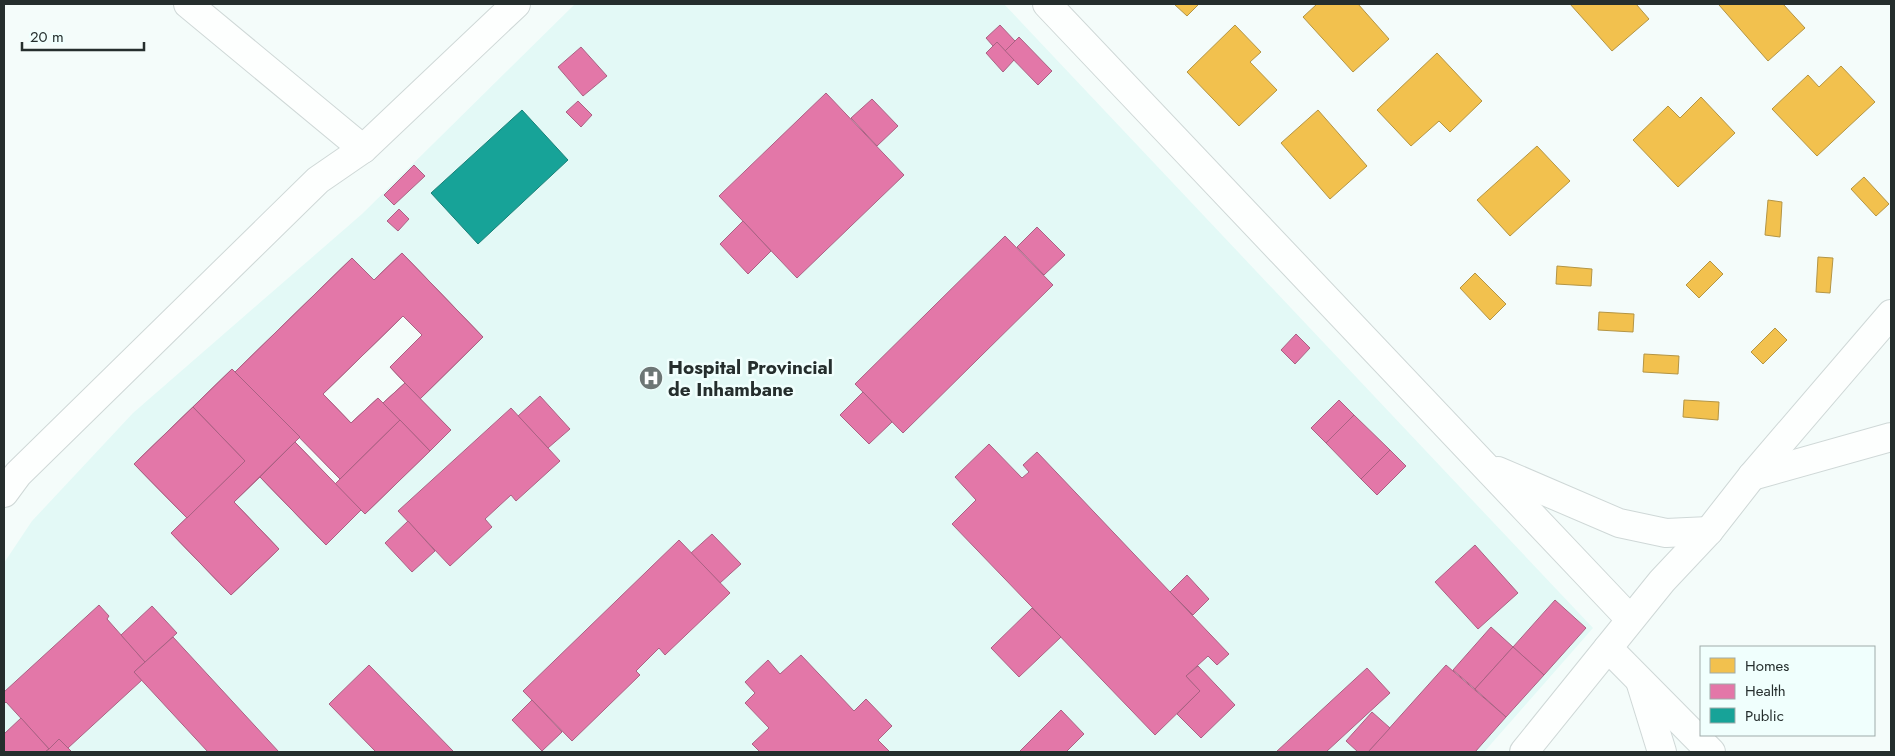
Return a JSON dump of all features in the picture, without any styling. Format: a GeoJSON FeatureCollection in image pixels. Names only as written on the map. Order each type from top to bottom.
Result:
{"type":"FeatureCollection","features":[{"type":"Feature","properties":{"kind":"street"},"geometry":{"type":"LineString","coordinates":[[188,4],[363,148]]}},
{"type":"Feature","properties":{"kind":"street"},"geometry":{"type":"LineString","coordinates":[[4,493],[18,474],[318,180],[363,148],[516,4]]}},
{"type":"Feature","properties":{"kind":"street"},"geometry":{"type":"LineString","coordinates":[[1047,4],[1630,619]]}},
{"type":"Feature","properties":{"kind":"street"},"geometry":{"type":"LineString","coordinates":[[1524,752],[1662,580],[1709,531],[1752,476],[1891,314]]}},
{"type":"Feature","properties":{"kind":"street"},"geometry":{"type":"LineString","coordinates":[[1752,476],[1891,437]]}},
{"type":"Feature","properties":{"kind":"street"},"geometry":{"type":"LineString","coordinates":[[1487,467],[1620,523],[1666,534],[1709,531]]}},
{"type":"Feature","properties":{"kind":"street"},"geometry":{"type":"LineString","coordinates":[[1608,648],[1711,752]]}},
{"type":"Feature","properties":{"kind":"street"},"geometry":{"type":"LineString","coordinates":[[1640,680],[1662,752]]}},
{"type":"Feature","properties":{"kind":"shaded area","name":"Hospital Provincial de Inhambane"},"geometry":{"type":"Polygon","coordinates":[[[575,4],[1004,4],[1593,628],[1484,752],[1475,752],[1586,628],[1555,600],[1513,647],[1491,628],[1453,670],[1446,665],[1390,728],[1372,713],[1346,741],[1358,752],[1326,752],[1390,693],[1367,668],[1276,752],[1066,752],[1084,734],[1061,710],[1019,752],[890,752],[801,655],[780,674],[767,661],[745,682],[755,693],[745,704],[769,728],[752,744],[760,752],[454,752],[369,665],[329,704],[376,752],[279,752],[173,637],[176,633],[121,635],[107,619],[109,616],[99,605],[4,692],[4,563],[32,521],[133,413],[362,214],[575,4]],[[1000,25],[986,38],[993,46],[986,54],[1003,71],[1014,60],[1038,84],[1052,71],[1019,37],[1015,41],[1000,25]],[[581,47],[558,67],[583,96],[606,76],[581,47]],[[826,93],[719,195],[743,221],[720,244],[747,274],[771,251],[797,277],[904,175],[877,146],[898,126],[872,99],[851,118],[826,93]],[[578,101],[566,112],[581,126],[592,115],[578,101]],[[522,110],[432,193],[478,244],[568,160],[522,110]],[[414,165],[384,194],[394,205],[424,176],[414,165]],[[1037,227],[1017,247],[1005,236],[856,383],[863,392],[840,415],[868,444],[892,422],[903,432],[1053,285],[1044,275],[1064,254],[1037,227]],[[402,253],[374,280],[352,258],[235,372],[232,369],[134,464],[187,518],[171,534],[231,595],[279,549],[234,502],[260,477],[326,544],[361,510],[365,514],[420,399],[483,337],[402,253]],[[1296,334],[1281,350],[1296,363],[1310,348],[1296,334]],[[540,396],[518,416],[510,408],[399,511],[408,521],[385,543],[412,572],[435,551],[450,566],[485,519],[511,495],[517,501],[559,461],[548,448],[570,428],[540,396]],[[1339,400],[1311,428],[1377,494],[1406,466],[1339,400]],[[989,444],[955,477],[976,500],[952,524],[1032,608],[991,648],[1020,677],[1061,637],[1154,735],[1177,714],[1201,737],[1235,705],[1198,666],[1208,656],[1217,665],[1229,654],[1193,615],[1209,599],[1187,576],[1170,592],[1023,465],[1029,472],[1022,478],[989,444]],[[712,534],[691,553],[678,540],[523,691],[532,700],[512,720],[542,751],[562,732],[572,741],[640,676],[636,671],[659,648],[666,655],[730,594],[720,583],[740,563],[712,534]],[[1475,546],[1435,582],[1478,629],[1518,593],[1475,546]]]}},
{"type":"Feature","properties":{"kind":"shaded area"},"geometry":{"type":"Polygon","coordinates":[[[142,680],[208,752],[72,752],[68,748],[142,680]]]}},
{"type":"Feature","properties":{"kind":"shaded area"},"geometry":{"type":"Polygon","coordinates":[[[6,702],[21,718],[4,734],[4,704],[6,702]]]}},
{"type":"Feature","properties":{"kind":"building: Homes"},"geometry":{"type":"Polygon","coordinates":[[[1174,4],[1199,4],[1187,16],[1174,4]]]}},
{"type":"Feature","properties":{"kind":"building: Homes"},"geometry":{"type":"Polygon","coordinates":[[[1317,4],[1358,4],[1389,39],[1353,72],[1303,17],[1317,4]]]}},
{"type":"Feature","properties":{"kind":"building: Homes"},"geometry":{"type":"Polygon","coordinates":[[[1570,4],[1636,4],[1649,19],[1612,51],[1570,4]]]}},
{"type":"Feature","properties":{"kind":"building: Homes"},"geometry":{"type":"Polygon","coordinates":[[[1720,4],[1783,4],[1805,28],[1768,61],[1720,4]]]}},
{"type":"Feature","properties":{"kind":"building: Homes"},"geometry":{"type":"Polygon","coordinates":[[[1235,25],[1261,52],[1250,62],[1277,90],[1239,126],[1187,72],[1235,25]]]}},
{"type":"Feature","properties":{"kind":"building: Homes"},"geometry":{"type":"Polygon","coordinates":[[[1437,53],[1482,101],[1450,132],[1439,121],[1411,146],[1377,110],[1437,53]]]}},
{"type":"Feature","properties":{"kind":"building: Homes"},"geometry":{"type":"Polygon","coordinates":[[[1841,66],[1875,102],[1817,156],[1772,109],[1808,75],[1819,87],[1841,66]]]}},
{"type":"Feature","properties":{"kind":"building: Homes"},"geometry":{"type":"Polygon","coordinates":[[[1701,97],[1735,133],[1678,187],[1633,140],[1668,106],[1680,118],[1701,97]]]}},
{"type":"Feature","properties":{"kind":"building: Homes"},"geometry":{"type":"Polygon","coordinates":[[[1318,110],[1367,166],[1330,199],[1281,143],[1318,110]]]}},
{"type":"Feature","properties":{"kind":"building: Homes"},"geometry":{"type":"Polygon","coordinates":[[[1537,146],[1570,181],[1510,236],[1477,200],[1537,146]]]}},
{"type":"Feature","properties":{"kind":"building: Homes"},"geometry":{"type":"Polygon","coordinates":[[[1864,177],[1889,204],[1876,216],[1851,189],[1864,177]]]}},
{"type":"Feature","properties":{"kind":"building: Homes"},"geometry":{"type":"Polygon","coordinates":[[[1768,200],[1782,202],[1780,237],[1765,235],[1768,200]]]}},
{"type":"Feature","properties":{"kind":"building: Homes"},"geometry":{"type":"Polygon","coordinates":[[[1818,257],[1833,258],[1830,293],[1816,292],[1818,257]]]}},
{"type":"Feature","properties":{"kind":"building: Homes"},"geometry":{"type":"Polygon","coordinates":[[[1710,261],[1723,274],[1699,298],[1686,285],[1710,261]]]}},
{"type":"Feature","properties":{"kind":"building: Homes"},"geometry":{"type":"Polygon","coordinates":[[[1557,266],[1592,269],[1591,286],[1556,284],[1557,266]]]}},
{"type":"Feature","properties":{"kind":"building: Homes"},"geometry":{"type":"Polygon","coordinates":[[[1475,273],[1506,304],[1490,320],[1460,288],[1475,273]]]}},
{"type":"Feature","properties":{"kind":"building: Homes"},"geometry":{"type":"Polygon","coordinates":[[[1599,312],[1634,314],[1633,332],[1598,330],[1599,312]]]}},
{"type":"Feature","properties":{"kind":"building: Homes"},"geometry":{"type":"Polygon","coordinates":[[[1775,328],[1787,340],[1763,364],[1751,352],[1775,328]]]}},
{"type":"Feature","properties":{"kind":"building: Homes"},"geometry":{"type":"Polygon","coordinates":[[[1644,354],[1679,356],[1678,374],[1643,372],[1644,354]]]}},
{"type":"Feature","properties":{"kind":"building: Homes"},"geometry":{"type":"Polygon","coordinates":[[[1684,400],[1719,402],[1718,420],[1683,417],[1684,400]]]}},
{"type":"Feature","properties":{"kind":"building: Health"},"geometry":{"type":"Polygon","coordinates":[[[1000,25],[1015,41],[1005,51],[997,42],[993,46],[986,38],[1000,25]]]}},
{"type":"Feature","properties":{"kind":"building: Health"},"geometry":{"type":"Polygon","coordinates":[[[1019,37],[1052,71],[1038,85],[1005,51],[1019,37]]]}},
{"type":"Feature","properties":{"kind":"building: Health"},"geometry":{"type":"Polygon","coordinates":[[[997,42],[1014,60],[1003,72],[986,53],[997,42]]]}},
{"type":"Feature","properties":{"kind":"building: Health"},"geometry":{"type":"Polygon","coordinates":[[[581,47],[607,76],[583,96],[558,67],[581,47]]]}},
{"type":"Feature","properties":{"kind":"building: Health"},"geometry":{"type":"Polygon","coordinates":[[[826,93],[904,175],[797,278],[719,196],[826,93]]]}},
{"type":"Feature","properties":{"kind":"building: Health"},"geometry":{"type":"Polygon","coordinates":[[[872,99],[898,126],[877,146],[851,118],[872,99]]]}},
{"type":"Feature","properties":{"kind":"building: Health"},"geometry":{"type":"Polygon","coordinates":[[[578,101],[592,115],[581,127],[566,112],[578,101]]]}},
{"type":"Feature","properties":{"kind":"building: Health"},"geometry":{"type":"Polygon","coordinates":[[[414,165],[425,176],[394,205],[384,195],[414,165]]]}},
{"type":"Feature","properties":{"kind":"building: Health"},"geometry":{"type":"Polygon","coordinates":[[[399,209],[409,219],[398,231],[387,221],[399,209]]]}},
{"type":"Feature","properties":{"kind":"building: Health"},"geometry":{"type":"Polygon","coordinates":[[[743,221],[771,251],[748,274],[720,244],[743,221]]]}},
{"type":"Feature","properties":{"kind":"building: Health"},"geometry":{"type":"Polygon","coordinates":[[[1037,227],[1065,255],[1044,275],[1017,247],[1037,227]]]}},
{"type":"Feature","properties":{"kind":"building: Health"},"geometry":{"type":"Polygon","coordinates":[[[1005,236],[1053,285],[903,433],[855,384],[1005,236]]]}},
{"type":"Feature","properties":{"kind":"building: Health"},"geometry":{"type":"Polygon","coordinates":[[[402,253],[483,337],[420,399],[451,430],[365,514],[361,510],[326,545],[260,477],[234,502],[279,549],[231,595],[171,533],[187,518],[134,464],[232,369],[235,372],[352,258],[374,280],[402,253]],[[403,316],[323,394],[351,423],[378,398],[383,403],[405,383],[390,367],[422,335],[403,316]],[[300,437],[295,442],[335,484],[340,479],[300,437]]]}},
{"type":"Feature","properties":{"kind":"building: Health"},"geometry":{"type":"Polygon","coordinates":[[[402,253],[483,337],[420,399],[390,367],[422,335],[403,316],[323,394],[351,423],[378,398],[400,420],[340,479],[235,372],[352,258],[374,280],[402,253]]]}},
{"type":"Feature","properties":{"kind":"building: Health"},"geometry":{"type":"Polygon","coordinates":[[[1296,334],[1310,348],[1295,364],[1281,350],[1296,334]]]}},
{"type":"Feature","properties":{"kind":"building: Health"},"geometry":{"type":"Polygon","coordinates":[[[232,369],[300,437],[234,502],[279,549],[231,595],[171,533],[245,461],[193,407],[232,369]]]}},
{"type":"Feature","properties":{"kind":"building: Health"},"geometry":{"type":"Polygon","coordinates":[[[405,383],[451,430],[430,451],[383,403],[405,383]]]}},
{"type":"Feature","properties":{"kind":"building: Health"},"geometry":{"type":"Polygon","coordinates":[[[863,392],[892,422],[869,444],[840,415],[863,392]]]}},
{"type":"Feature","properties":{"kind":"building: Health"},"geometry":{"type":"Polygon","coordinates":[[[540,396],[570,429],[548,448],[518,416],[540,396]]]}},
{"type":"Feature","properties":{"kind":"building: Health"},"geometry":{"type":"Polygon","coordinates":[[[1339,400],[1354,415],[1326,443],[1311,428],[1339,400]]]}},
{"type":"Feature","properties":{"kind":"building: Health"},"geometry":{"type":"Polygon","coordinates":[[[193,407],[245,461],[187,518],[134,464],[193,407]]]}},
{"type":"Feature","properties":{"kind":"building: Health"},"geometry":{"type":"Polygon","coordinates":[[[511,408],[560,461],[516,501],[511,495],[485,519],[492,527],[450,566],[398,511],[511,408]]]}},
{"type":"Feature","properties":{"kind":"building: Health"},"geometry":{"type":"Polygon","coordinates":[[[1354,415],[1390,450],[1361,479],[1326,443],[1354,415]]]}},
{"type":"Feature","properties":{"kind":"building: Health"},"geometry":{"type":"Polygon","coordinates":[[[400,420],[430,451],[365,514],[335,484],[400,420]]]}},
{"type":"Feature","properties":{"kind":"building: Health"},"geometry":{"type":"Polygon","coordinates":[[[295,442],[361,510],[326,545],[260,477],[295,442]]]}},
{"type":"Feature","properties":{"kind":"building: Health"},"geometry":{"type":"Polygon","coordinates":[[[989,444],[1022,478],[1029,472],[1023,465],[1037,452],[1229,654],[1217,665],[1208,656],[1186,676],[1200,691],[1155,735],[952,524],[976,500],[955,477],[989,444]]]}},
{"type":"Feature","properties":{"kind":"building: Health"},"geometry":{"type":"Polygon","coordinates":[[[1390,450],[1406,466],[1377,495],[1361,479],[1390,450]]]}},
{"type":"Feature","properties":{"kind":"building: Health"},"geometry":{"type":"Polygon","coordinates":[[[408,521],[435,551],[412,572],[385,543],[408,521]]]}},
{"type":"Feature","properties":{"kind":"building: Health"},"geometry":{"type":"Polygon","coordinates":[[[712,534],[741,564],[720,583],[691,553],[712,534]]]}},
{"type":"Feature","properties":{"kind":"building: Health"},"geometry":{"type":"Polygon","coordinates":[[[679,540],[730,593],[665,655],[659,648],[636,671],[640,675],[572,741],[523,691],[679,540]]]}},
{"type":"Feature","properties":{"kind":"building: Health"},"geometry":{"type":"Polygon","coordinates":[[[1475,545],[1518,593],[1478,629],[1435,582],[1475,545]]]}},
{"type":"Feature","properties":{"kind":"building: Health"},"geometry":{"type":"Polygon","coordinates":[[[1187,575],[1209,599],[1193,615],[1170,592],[1187,575]]]}},
{"type":"Feature","properties":{"kind":"building: Health"},"geometry":{"type":"Polygon","coordinates":[[[1555,600],[1586,628],[1544,675],[1513,647],[1555,600]]]}},
{"type":"Feature","properties":{"kind":"building: Health"},"geometry":{"type":"Polygon","coordinates":[[[99,605],[109,616],[107,619],[145,662],[134,672],[142,680],[68,748],[59,739],[49,749],[6,702],[4,704],[4,692],[99,605]]]}},
{"type":"Feature","properties":{"kind":"building: Health"},"geometry":{"type":"Polygon","coordinates":[[[152,606],[177,633],[145,662],[121,635],[152,606]]]}},
{"type":"Feature","properties":{"kind":"building: Health"},"geometry":{"type":"Polygon","coordinates":[[[1032,608],[1061,637],[1019,677],[991,648],[1032,608]]]}},
{"type":"Feature","properties":{"kind":"building: Health"},"geometry":{"type":"Polygon","coordinates":[[[1491,627],[1513,647],[1475,689],[1453,670],[1491,627]]]}},
{"type":"Feature","properties":{"kind":"building: Health"},"geometry":{"type":"Polygon","coordinates":[[[173,637],[279,752],[208,752],[134,672],[173,637]]]}},
{"type":"Feature","properties":{"kind":"building: Health"},"geometry":{"type":"Polygon","coordinates":[[[1513,647],[1544,675],[1506,717],[1475,689],[1513,647]]]}},
{"type":"Feature","properties":{"kind":"building: Health"},"geometry":{"type":"Polygon","coordinates":[[[801,655],[854,711],[866,699],[892,726],[878,740],[890,752],[760,752],[752,744],[769,728],[745,703],[755,693],[745,682],[768,660],[780,674],[801,655]]]}},
{"type":"Feature","properties":{"kind":"building: Health"},"geometry":{"type":"Polygon","coordinates":[[[369,665],[454,752],[376,752],[329,704],[369,665]]]}},
{"type":"Feature","properties":{"kind":"building: Health"},"geometry":{"type":"Polygon","coordinates":[[[1446,665],[1506,717],[1475,752],[1368,752],[1446,665]]]}},
{"type":"Feature","properties":{"kind":"building: Health"},"geometry":{"type":"Polygon","coordinates":[[[1198,666],[1235,705],[1201,738],[1177,714],[1200,691],[1186,676],[1198,666]]]}},
{"type":"Feature","properties":{"kind":"building: Health"},"geometry":{"type":"Polygon","coordinates":[[[1367,668],[1390,693],[1326,752],[1276,752],[1367,668]]]}},
{"type":"Feature","properties":{"kind":"building: Health"},"geometry":{"type":"Polygon","coordinates":[[[532,700],[562,732],[542,751],[512,720],[532,700]]]}},
{"type":"Feature","properties":{"kind":"building: Health"},"geometry":{"type":"Polygon","coordinates":[[[1061,710],[1084,734],[1066,752],[1019,752],[1061,710]]]}},
{"type":"Feature","properties":{"kind":"building: Health"},"geometry":{"type":"Polygon","coordinates":[[[1372,712],[1390,728],[1368,752],[1358,752],[1346,741],[1372,712]]]}},
{"type":"Feature","properties":{"kind":"building: Health"},"geometry":{"type":"Polygon","coordinates":[[[21,718],[49,749],[45,752],[4,752],[4,734],[21,718]]]}},
{"type":"Feature","properties":{"kind":"building: Health"},"geometry":{"type":"Polygon","coordinates":[[[59,739],[72,752],[45,752],[49,749],[59,739]]]}},
{"type":"Feature","properties":{"kind":"building: Public"},"geometry":{"type":"Polygon","coordinates":[[[522,110],[568,160],[478,244],[431,193],[522,110]]]}},
{"type":"Feature","properties":{"kind":"place","name":"Hospital Provincial de Inhambane"},"geometry":{"type":"Point","coordinates":[651,378]}}]}
